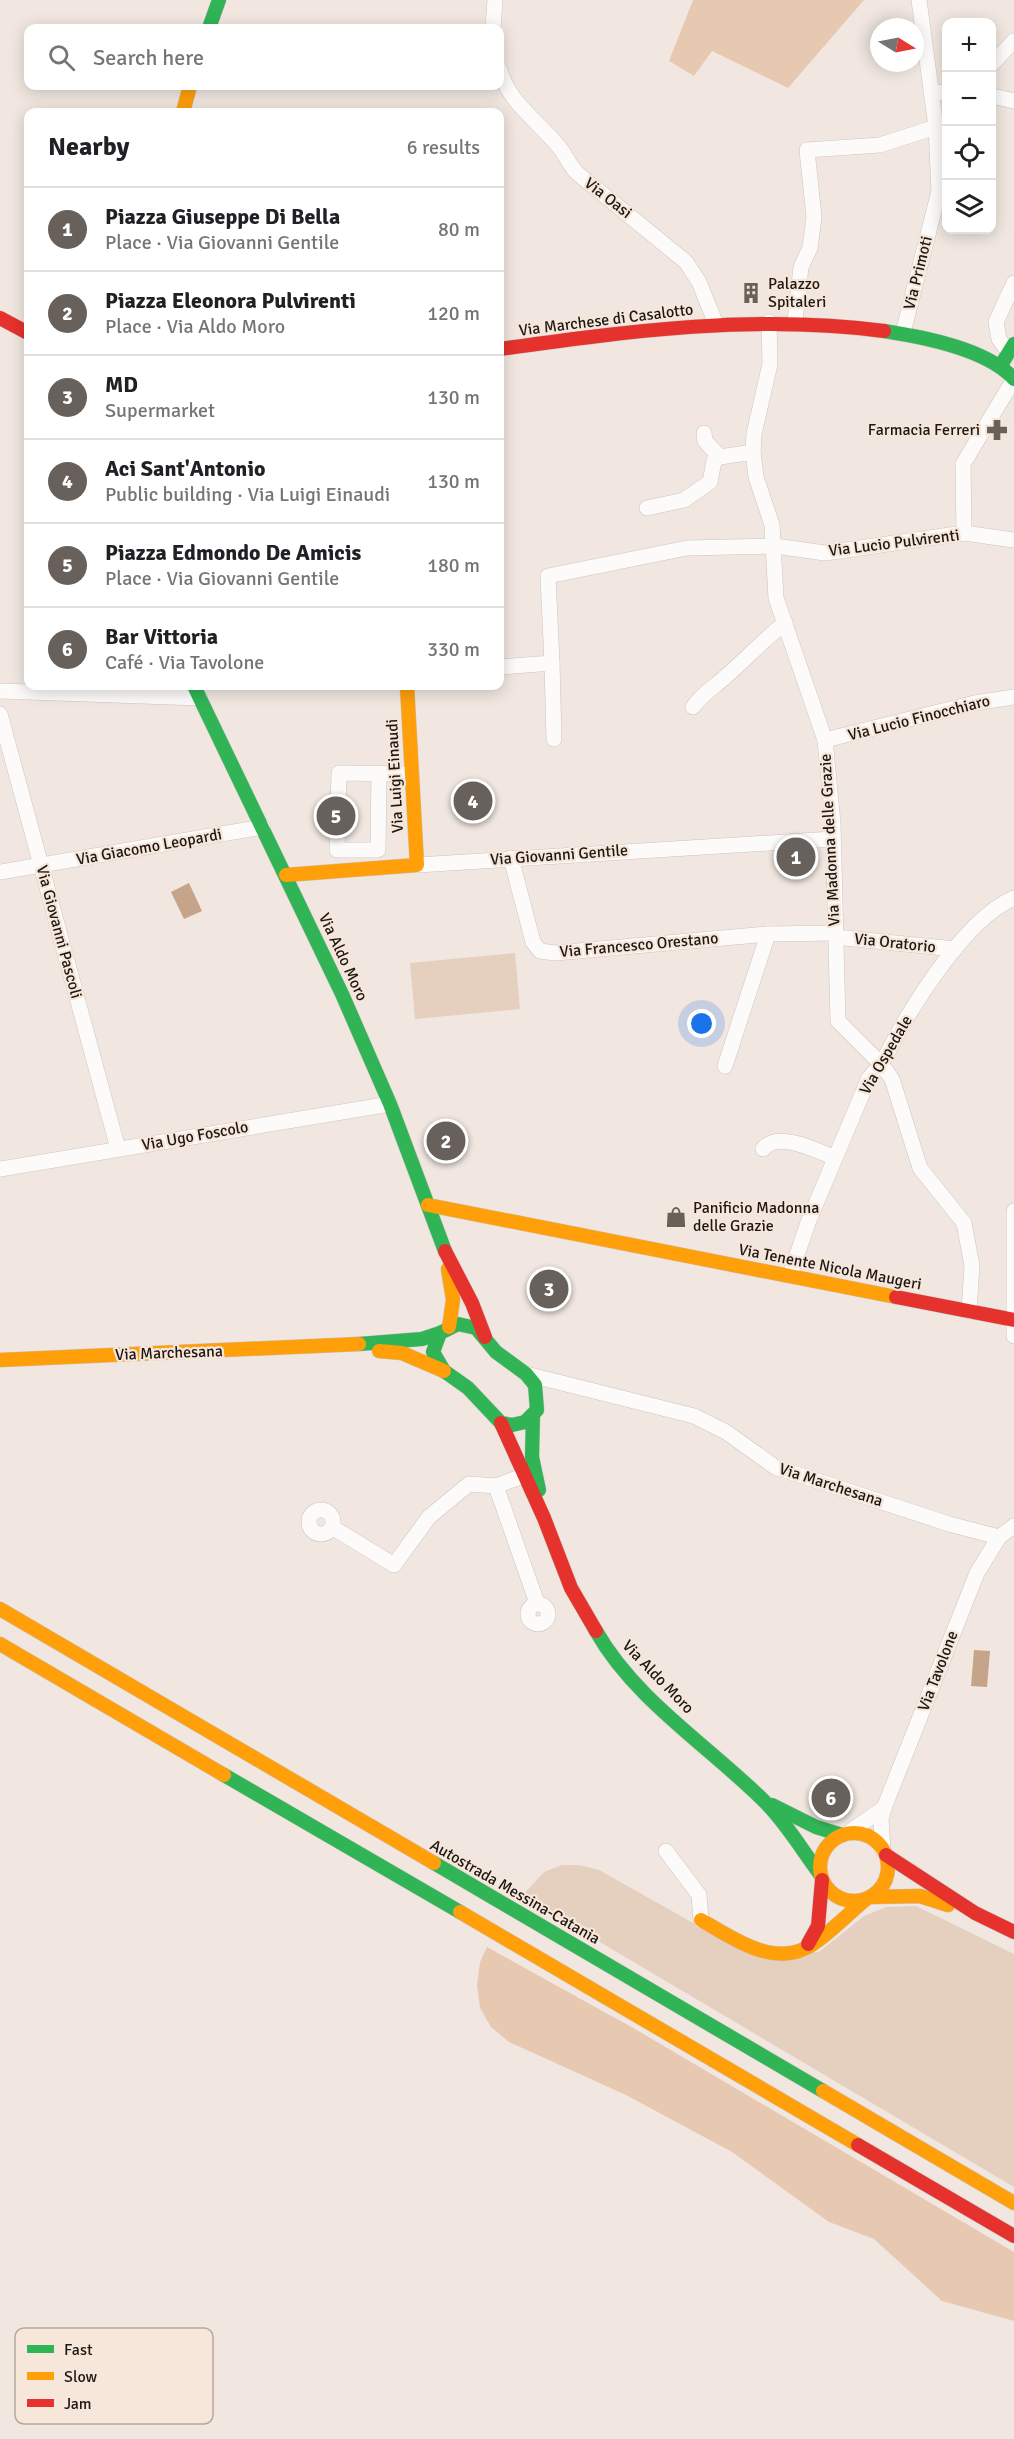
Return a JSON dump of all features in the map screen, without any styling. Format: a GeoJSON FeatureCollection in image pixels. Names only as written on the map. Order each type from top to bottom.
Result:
{"type":"FeatureCollection","features":[{"type":"Feature","properties":{"kind":"main road"},"geometry":{"type":"LineString","coordinates":[[210,24],[219,0]]}},
{"type":"Feature","properties":{"kind":"main road"},"geometry":{"type":"LineString","coordinates":[[184,108],[189,90]]}},
{"type":"Feature","properties":{"kind":"main road"},"geometry":{"type":"LineString","coordinates":[[0,318],[24,331]]}},
{"type":"Feature","properties":{"kind":"main road","name":"Via Marchese di Casalotto"},"geometry":{"type":"LineString","coordinates":[[504,349],[716,324],[795,321],[860,325],[903,333],[1010,366]]}},
{"type":"Feature","properties":{"kind":"main road","name":"Via Luigi Einaudi"},"geometry":{"type":"LineString","coordinates":[[407,690],[417,865]]}},
{"type":"Feature","properties":{"kind":"main road","name":"Via Aldo Moro"},"geometry":{"type":"LineString","coordinates":[[197,692],[286,875],[390,1104],[445,1250]]}},
{"type":"Feature","properties":{"kind":"main road","name":"Via Giovanni Gentile"},"geometry":{"type":"LineString","coordinates":[[286,875],[417,865]]}},
{"type":"Feature","properties":{"kind":"main road","name":"Via Tenente Nicola Maugeri"},"geometry":{"type":"LineString","coordinates":[[428,1204],[1013,1320]]}},
{"type":"Feature","properties":{"kind":"main road"},"geometry":{"type":"LineString","coordinates":[[444,1371],[433,1352],[444,1330],[453,1300],[445,1250]]}},
{"type":"Feature","properties":{"kind":"main road"},"geometry":{"type":"LineString","coordinates":[[445,1250],[472,1303],[485,1337]]}},
{"type":"Feature","properties":{"kind":"main road"},"geometry":{"type":"LineString","coordinates":[[339,1346],[422,1339],[467,1324],[476,1328],[496,1352],[526,1374],[535,1385],[532,1457],[544,1518]]}},
{"type":"Feature","properties":{"kind":"main road"},"geometry":{"type":"LineString","coordinates":[[339,1346],[402,1353],[444,1371],[468,1388],[501,1423],[523,1476],[544,1518]]}},
{"type":"Feature","properties":{"kind":"main road","name":"Via Marchesana"},"geometry":{"type":"LineString","coordinates":[[0,1360],[339,1346]]}},
{"type":"Feature","properties":{"kind":"main road"},"geometry":{"type":"LineString","coordinates":[[501,1423],[512,1425],[525,1422],[535,1412]]}},
{"type":"Feature","properties":{"kind":"main road","name":"Via Aldo Moro"},"geometry":{"type":"LineString","coordinates":[[544,1518],[571,1588],[588,1622],[621,1667],[663,1710],[766,1802]]}},
{"type":"Feature","properties":{"kind":"main road","name":"Autostrada Messina-Catania"},"geometry":{"type":"LineString","coordinates":[[0,1609],[1014,2203]]}},
{"type":"Feature","properties":{"kind":"main road"},"geometry":{"type":"LineString","coordinates":[[0,1644],[1014,2236]]}},
{"type":"Feature","properties":{"kind":"main road"},"geometry":{"type":"LineString","coordinates":[[766,1802],[816,1827],[845,1834],[868,1836],[885,1853],[975,1913],[1014,1932]]}},
{"type":"Feature","properties":{"kind":"main road"},"geometry":{"type":"LineString","coordinates":[[766,1802],[829,1891],[840,1899],[853,1902],[869,1898],[920,1896],[975,1913]]}},
{"type":"Feature","properties":{"kind":"main road"},"geometry":{"type":"LineString","coordinates":[[806,1948],[818,1926],[820,1862],[824,1850],[832,1841],[845,1834]]}},
{"type":"Feature","properties":{"kind":"main road"},"geometry":{"type":"LineString","coordinates":[[701,1920],[747,1946],[766,1952],[783,1954],[806,1948],[869,1898],[886,1879],[885,1853]]}},
{"type":"Feature","properties":{"kind":"street"},"geometry":{"type":"LineString","coordinates":[[493,24],[495,0]]}},
{"type":"Feature","properties":{"kind":"street","name":"Via Primoti"},"geometry":{"type":"LineString","coordinates":[[903,333],[939,191],[936,127],[939,93],[919,0]]}},
{"type":"Feature","properties":{"kind":"street"},"geometry":{"type":"LineString","coordinates":[[996,60],[1014,41]]}},
{"type":"Feature","properties":{"kind":"street","name":"Via Oasi"},"geometry":{"type":"LineString","coordinates":[[504,79],[511,95],[560,148],[568,163],[577,173],[686,262],[699,282],[716,324]]}},
{"type":"Feature","properties":{"kind":"street"},"geometry":{"type":"LineString","coordinates":[[996,97],[1014,100]]}},
{"type":"Feature","properties":{"kind":"street"},"geometry":{"type":"LineString","coordinates":[[795,321],[801,267],[810,248],[814,217],[807,150],[880,145],[936,127]]}},
{"type":"Feature","properties":{"kind":"street"},"geometry":{"type":"LineString","coordinates":[[964,533],[963,464],[988,419],[1010,366],[999,339],[996,322],[1014,283]]}},
{"type":"Feature","properties":{"kind":"street","name":"Via Madonna delle Grazie"},"geometry":{"type":"LineString","coordinates":[[769,322],[770,364],[754,434],[753,452],[756,477],[772,525],[775,546],[776,598],[825,740],[833,839],[838,1021],[882,1065],[892,1079],[920,1168],[964,1223],[972,1266],[969,1311]]}},
{"type":"Feature","properties":{"kind":"street"},"geometry":{"type":"LineString","coordinates":[[704,434],[705,441],[720,457]]}},
{"type":"Feature","properties":{"kind":"street"},"geometry":{"type":"LineString","coordinates":[[647,508],[684,500],[710,482],[714,461],[720,457],[753,452]]}},
{"type":"Feature","properties":{"kind":"street","name":"Via Lucio Pulvirenti"},"geometry":{"type":"LineString","coordinates":[[552,663],[548,576],[687,548],[775,546],[825,553],[964,533],[1014,540]]}},
{"type":"Feature","properties":{"kind":"street"},"geometry":{"type":"LineString","coordinates":[[693,706],[704,692],[724,678],[765,639],[785,624]]}},
{"type":"Feature","properties":{"kind":"street"},"geometry":{"type":"LineString","coordinates":[[504,667],[552,663],[554,739]]}},
{"type":"Feature","properties":{"kind":"street"},"geometry":{"type":"LineString","coordinates":[[0,691],[197,692]]}},
{"type":"Feature","properties":{"kind":"street","name":"Via Lucio Finocchiaro"},"geometry":{"type":"LineString","coordinates":[[825,740],[975,703],[1014,697]]}},
{"type":"Feature","properties":{"kind":"street","name":"Via Giovanni Pascoli"},"geometry":{"type":"LineString","coordinates":[[0,714],[118,1149]]}},
{"type":"Feature","properties":{"kind":"street"},"geometry":{"type":"LineString","coordinates":[[379,773],[378,850],[337,850],[339,773],[379,773],[412,774]]}},
{"type":"Feature","properties":{"kind":"street","name":"Via Giacomo Leopardi"},"geometry":{"type":"LineString","coordinates":[[0,872],[263,827]]}},
{"type":"Feature","properties":{"kind":"street","name":"Via Giovanni Gentile"},"geometry":{"type":"LineString","coordinates":[[417,865],[833,839]]}},
{"type":"Feature","properties":{"kind":"street","name":"Via Francesco Orestano"},"geometry":{"type":"LineString","coordinates":[[511,858],[533,942],[540,951],[555,953],[768,934],[835,935]]}},
{"type":"Feature","properties":{"kind":"street","name":"Via Ospedale"},"geometry":{"type":"LineString","coordinates":[[790,1275],[809,1220],[869,1078],[882,1065],[903,1024],[955,949],[978,922],[1000,904],[1014,898]]}},
{"type":"Feature","properties":{"kind":"street"},"geometry":{"type":"LineString","coordinates":[[725,1066],[768,934]]}},
{"type":"Feature","properties":{"kind":"street","name":"Via Oratorio"},"geometry":{"type":"LineString","coordinates":[[835,935],[955,949]]}},
{"type":"Feature","properties":{"kind":"street","name":"Via Ugo Foscolo"},"geometry":{"type":"LineString","coordinates":[[0,1169],[390,1104]]}},
{"type":"Feature","properties":{"kind":"street"},"geometry":{"type":"LineString","coordinates":[[763,1149],[771,1143],[798,1143],[835,1158]]}},
{"type":"Feature","properties":{"kind":"street"},"geometry":{"type":"LineString","coordinates":[[1014,1211],[1014,1336]]}},
{"type":"Feature","properties":{"kind":"street","name":"Via Marchesana"},"geometry":{"type":"LineString","coordinates":[[526,1374],[694,1416],[726,1432],[775,1467],[950,1524],[999,1537]]}},
{"type":"Feature","properties":{"kind":"street"},"geometry":{"type":"LineString","coordinates":[[535,1412],[553,1392],[570,1386]]}},
{"type":"Feature","properties":{"kind":"street"},"geometry":{"type":"LineString","coordinates":[[332,1527],[394,1565],[429,1517],[469,1484],[496,1486],[523,1476]]}},
{"type":"Feature","properties":{"kind":"street"},"geometry":{"type":"LineString","coordinates":[[496,1486],[537,1604]]}},
{"type":"Feature","properties":{"kind":"street"},"geometry":{"type":"LineString","coordinates":[[999,1537],[1014,1526]]}},
{"type":"Feature","properties":{"kind":"street","name":"Via Tavolone"},"geometry":{"type":"LineString","coordinates":[[885,1853],[881,1820],[884,1808],[977,1573],[999,1537]]}},
{"type":"Feature","properties":{"kind":"street"},"geometry":{"type":"LineString","coordinates":[[845,1834],[884,1808]]}},
{"type":"Feature","properties":{"kind":"street"},"geometry":{"type":"LineString","coordinates":[[666,1851],[699,1896],[701,1920]]}},
{"type":"Feature","properties":{"kind":"shaded area"},"geometry":{"type":"Polygon","coordinates":[[[693,0],[864,0],[788,88],[712,51],[694,76],[669,61],[693,0]]]}},
{"type":"Feature","properties":{"kind":"shaded area"},"geometry":{"type":"Polygon","coordinates":[[[189,883],[202,911],[184,919],[171,892],[189,883]]]}},
{"type":"Feature","properties":{"kind":"shaded area"},"geometry":{"type":"Polygon","coordinates":[[[515,953],[520,1009],[415,1019],[410,963],[515,953]]]}},
{"type":"Feature","properties":{"kind":"shaded area"},"geometry":{"type":"Polygon","coordinates":[[[974,1650],[990,1651],[987,1687],[971,1686],[974,1650]]]}},
{"type":"Feature","properties":{"kind":"shaded area"},"geometry":{"type":"Polygon","coordinates":[[[562,1865],[579,1865],[599,1870],[743,1951],[819,1952],[864,1916],[886,1907],[916,1906],[1014,1954],[1014,2187],[522,1896],[544,1872],[562,1865]]]}},
{"type":"Feature","properties":{"kind":"shaded area"},"geometry":{"type":"Polygon","coordinates":[[[487,1947],[635,2029],[1014,2252],[1014,2321],[942,2301],[874,2239],[829,2222],[732,2152],[626,2095],[509,2042],[491,2027],[480,2008],[477,1985],[480,1962],[487,1947]]]}},
{"type":"Feature","properties":{"kind":"traffic: fast"},"geometry":{"type":"LineString","coordinates":[[210,24],[219,0]]}},
{"type":"Feature","properties":{"kind":"traffic: fast"},"geometry":{"type":"LineString","coordinates":[[884,331],[936,341],[972,352],[988,360],[1014,379]]}},
{"type":"Feature","properties":{"kind":"traffic: fast"},"geometry":{"type":"LineString","coordinates":[[1001,365],[1014,344]]}},
{"type":"Feature","properties":{"kind":"traffic: fast"},"geometry":{"type":"LineString","coordinates":[[196,690],[342,994],[390,1104],[445,1251]]}},
{"type":"Feature","properties":{"kind":"traffic: fast"},"geometry":{"type":"LineString","coordinates":[[458,1324],[476,1328],[496,1352],[526,1374],[535,1385],[537,1410],[525,1422],[512,1425],[501,1423],[468,1388],[444,1371],[433,1352],[440,1333],[458,1324]]}},
{"type":"Feature","properties":{"kind":"traffic: fast"},"geometry":{"type":"LineString","coordinates":[[359,1344],[422,1339],[440,1333]]}},
{"type":"Feature","properties":{"kind":"traffic: fast"},"geometry":{"type":"LineString","coordinates":[[533,1415],[532,1457],[539,1490]]}},
{"type":"Feature","properties":{"kind":"traffic: fast"},"geometry":{"type":"LineString","coordinates":[[596,1631],[612,1656],[652,1701],[772,1809],[820,1874]]}},
{"type":"Feature","properties":{"kind":"traffic: fast"},"geometry":{"type":"LineString","coordinates":[[224,1775],[460,1912]]}},
{"type":"Feature","properties":{"kind":"traffic: fast"},"geometry":{"type":"LineString","coordinates":[[772,1805],[816,1827],[842,1835]]}},
{"type":"Feature","properties":{"kind":"traffic: fast"},"geometry":{"type":"LineString","coordinates":[[434,1863],[823,2091]]}},
{"type":"Feature","properties":{"kind":"traffic: slow"},"geometry":{"type":"LineString","coordinates":[[184,108],[189,90]]}},
{"type":"Feature","properties":{"kind":"traffic: slow"},"geometry":{"type":"LineString","coordinates":[[286,875],[417,865],[407,690]]}},
{"type":"Feature","properties":{"kind":"traffic: slow"},"geometry":{"type":"LineString","coordinates":[[428,1205],[896,1297]]}},
{"type":"Feature","properties":{"kind":"traffic: slow"},"geometry":{"type":"LineString","coordinates":[[448,1269],[453,1300],[449,1327]]}},
{"type":"Feature","properties":{"kind":"traffic: slow"},"geometry":{"type":"LineString","coordinates":[[0,1360],[359,1344]]}},
{"type":"Feature","properties":{"kind":"traffic: slow"},"geometry":{"type":"LineString","coordinates":[[379,1351],[402,1353],[444,1371]]}},
{"type":"Feature","properties":{"kind":"traffic: slow"},"geometry":{"type":"LineString","coordinates":[[0,1609],[434,1863]]}},
{"type":"Feature","properties":{"kind":"traffic: slow"},"geometry":{"type":"LineString","coordinates":[[0,1644],[224,1775]]}},
{"type":"Feature","properties":{"kind":"traffic: slow"},"geometry":{"type":"LineString","coordinates":[[854,1833],[867,1836],[878,1843],[885,1854],[888,1867],[885,1880],[878,1891],[867,1898],[854,1901],[841,1898],[830,1891],[823,1880],[820,1867],[823,1854],[830,1843],[841,1836],[854,1833]]}},
{"type":"Feature","properties":{"kind":"traffic: slow"},"geometry":{"type":"LineString","coordinates":[[871,1897],[920,1896],[948,1905]]}},
{"type":"Feature","properties":{"kind":"traffic: slow"},"geometry":{"type":"LineString","coordinates":[[701,1920],[751,1947],[777,1954],[791,1953],[804,1949],[819,1940],[866,1899]]}},
{"type":"Feature","properties":{"kind":"traffic: slow"},"geometry":{"type":"LineString","coordinates":[[460,1912],[858,2145]]}},
{"type":"Feature","properties":{"kind":"traffic: slow"},"geometry":{"type":"LineString","coordinates":[[823,2091],[1014,2203]]}},
{"type":"Feature","properties":{"kind":"traffic: jam"},"geometry":{"type":"LineString","coordinates":[[0,318],[24,331]]}},
{"type":"Feature","properties":{"kind":"traffic: jam"},"geometry":{"type":"LineString","coordinates":[[504,348],[644,331],[739,324],[835,326],[884,331]]}},
{"type":"Feature","properties":{"kind":"traffic: jam"},"geometry":{"type":"LineString","coordinates":[[445,1251],[472,1303],[485,1337]]}},
{"type":"Feature","properties":{"kind":"traffic: jam"},"geometry":{"type":"LineString","coordinates":[[896,1297],[1014,1320]]}},
{"type":"Feature","properties":{"kind":"traffic: jam"},"geometry":{"type":"LineString","coordinates":[[501,1423],[544,1518],[571,1588],[596,1631]]}},
{"type":"Feature","properties":{"kind":"traffic: jam"},"geometry":{"type":"LineString","coordinates":[[886,1855],[975,1913],[1014,1932]]}},
{"type":"Feature","properties":{"kind":"traffic: jam"},"geometry":{"type":"LineString","coordinates":[[808,1944],[818,1926],[822,1880]]}},
{"type":"Feature","properties":{"kind":"traffic: jam"},"geometry":{"type":"LineString","coordinates":[[858,2145],[1014,2236]]}},
{"type":"Feature","properties":{"kind":"place","name":"Palazzo Spitaleri"},"geometry":{"type":"Point","coordinates":[751,293]}},
{"type":"Feature","properties":{"kind":"place","name":"Farmacia Ferreri"},"geometry":{"type":"Point","coordinates":[997,430]}},
{"type":"Feature","properties":{"kind":"place","name":"Aci Sant'Antonio"},"geometry":{"type":"Point","coordinates":[473,801]}},
{"type":"Feature","properties":{"kind":"place","name":"Piazza Edmondo De Amicis"},"geometry":{"type":"Point","coordinates":[336,816]}},
{"type":"Feature","properties":{"kind":"place","name":"Piazza Giuseppe Di Bella"},"geometry":{"type":"Point","coordinates":[796,857]}},
{"type":"Feature","properties":{"kind":"place","name":"Piazza Eleonora Pulvirenti"},"geometry":{"type":"Point","coordinates":[446,1141]}},
{"type":"Feature","properties":{"kind":"place","name":"Panificio Madonna delle Grazie"},"geometry":{"type":"Point","coordinates":[676,1217]}},
{"type":"Feature","properties":{"kind":"place","name":"MD"},"geometry":{"type":"Point","coordinates":[549,1289]}},
{"type":"Feature","properties":{"kind":"place","name":"Bar Vittoria"},"geometry":{"type":"Point","coordinates":[831,1798]}}]}
